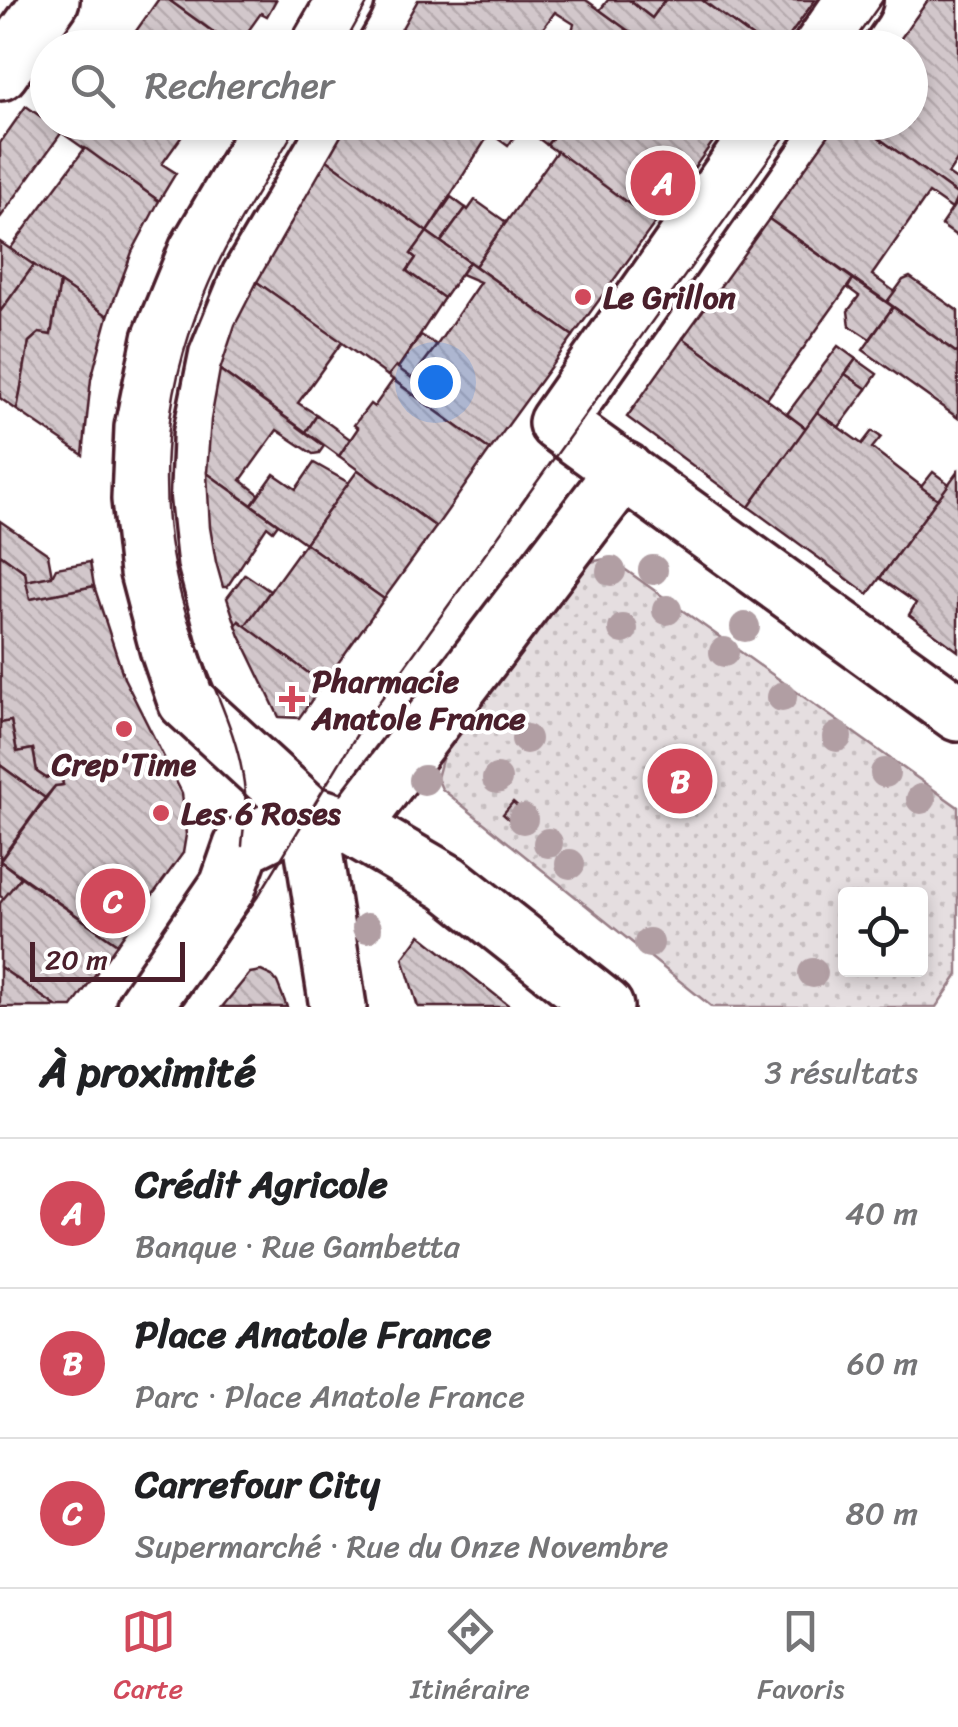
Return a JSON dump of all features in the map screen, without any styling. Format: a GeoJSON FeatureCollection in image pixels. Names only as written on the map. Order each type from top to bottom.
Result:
{"type":"FeatureCollection","features":[{"type":"Feature","properties":{"kind":"street"},"geometry":{"type":"LineString","coordinates":[[30,30],[52,0]]}},
{"type":"Feature","properties":{"kind":"street"},"geometry":{"type":"LineString","coordinates":[[328,30],[346,0]]}},
{"type":"Feature","properties":{"kind":"street"},"geometry":{"type":"LineString","coordinates":[[833,30],[854,0]]}},
{"type":"Feature","properties":{"kind":"street"},"geometry":{"type":"LineString","coordinates":[[0,72],[30,30]]}},
{"type":"Feature","properties":{"kind":"street"},"geometry":{"type":"LineString","coordinates":[[262,140],[197,250],[162,339],[143,428],[140,499],[148,572],[186,701],[330,820],[448,884],[605,1007]]}},
{"type":"Feature","properties":{"kind":"street"},"geometry":{"type":"LineString","coordinates":[[755,140],[557,424],[958,713]]}},
{"type":"Feature","properties":{"kind":"street"},"geometry":{"type":"LineString","coordinates":[[145,1007],[228,886],[242,846],[330,820],[624,470]]}},
{"type":"Feature","properties":{"kind":"street"},"geometry":{"type":"LineString","coordinates":[[330,820],[338,1007]]}},
{"type":"Feature","properties":{"kind":"shaded area"},"geometry":{"type":"Polygon","coordinates":[[[609,558],[958,807],[958,975],[936,1007],[712,1007],[442,789],[437,778],[443,756],[586,563],[609,558]]]}},
{"type":"Feature","properties":{"kind":"building"},"geometry":{"type":"Polygon","coordinates":[[[158,0],[169,0],[210,30],[137,30],[158,0]]]}},
{"type":"Feature","properties":{"kind":"building"},"geometry":{"type":"Polygon","coordinates":[[[169,0],[276,0],[267,16],[261,13],[249,30],[211,30],[169,0]]]}},
{"type":"Feature","properties":{"kind":"building"},"geometry":{"type":"Polygon","coordinates":[[[418,0],[586,0],[628,30],[572,30],[574,24],[555,12],[542,30],[401,30],[418,0]]]}},
{"type":"Feature","properties":{"kind":"building"},"geometry":{"type":"Polygon","coordinates":[[[608,0],[629,0],[652,18],[665,0],[702,0],[743,30],[627,30],[600,10],[608,0]]]}},
{"type":"Feature","properties":{"kind":"building"},"geometry":{"type":"Polygon","coordinates":[[[629,0],[665,0],[652,18],[629,0]]]}},
{"type":"Feature","properties":{"kind":"building"},"geometry":{"type":"Polygon","coordinates":[[[702,0],[815,0],[794,30],[743,30],[702,0]]]}},
{"type":"Feature","properties":{"kind":"building"},"geometry":{"type":"Polygon","coordinates":[[[928,0],[958,0],[958,159],[948,174],[958,181],[958,195],[881,140],[928,140],[928,30],[907,30],[928,0]]]}},
{"type":"Feature","properties":{"kind":"building"},"geometry":{"type":"Polygon","coordinates":[[[26,106],[30,109],[30,140],[56,140],[0,218],[0,143],[26,106]]]}},
{"type":"Feature","properties":{"kind":"building"},"geometry":{"type":"Polygon","coordinates":[[[72,140],[179,140],[162,164],[176,173],[159,201],[72,140]]]}},
{"type":"Feature","properties":{"kind":"building"},"geometry":{"type":"Polygon","coordinates":[[[339,140],[486,140],[427,232],[327,160],[339,140]]]}},
{"type":"Feature","properties":{"kind":"building"},"geometry":{"type":"Polygon","coordinates":[[[551,140],[714,140],[655,223],[547,145],[551,140]]]}},
{"type":"Feature","properties":{"kind":"building"},"geometry":{"type":"Polygon","coordinates":[[[825,140],[881,140],[958,195],[952,209],[929,193],[872,275],[895,292],[887,302],[769,219],[825,140]]]}},
{"type":"Feature","properties":{"kind":"building"},"geometry":{"type":"Polygon","coordinates":[[[85,148],[159,201],[132,252],[108,316],[10,249],[85,148]]]}},
{"type":"Feature","properties":{"kind":"building"},"geometry":{"type":"Polygon","coordinates":[[[557,151],[655,223],[573,336],[475,266],[557,151]]]}},
{"type":"Feature","properties":{"kind":"building"},"geometry":{"type":"Polygon","coordinates":[[[327,160],[427,232],[411,254],[416,258],[407,271],[444,298],[398,368],[388,376],[257,282],[327,160]]]}},
{"type":"Feature","properties":{"kind":"building"},"geometry":{"type":"Polygon","coordinates":[[[451,197],[466,208],[441,242],[427,232],[451,197]]]}},
{"type":"Feature","properties":{"kind":"building"},"geometry":{"type":"Polygon","coordinates":[[[475,200],[506,222],[475,266],[441,242],[475,200]]]}},
{"type":"Feature","properties":{"kind":"building"},"geometry":{"type":"Polygon","coordinates":[[[958,200],[958,237],[941,225],[958,200]]]}},
{"type":"Feature","properties":{"kind":"building"},"geometry":{"type":"Polygon","coordinates":[[[769,219],[853,279],[767,399],[683,338],[769,219]]]}},
{"type":"Feature","properties":{"kind":"building"},"geometry":{"type":"Polygon","coordinates":[[[427,232],[469,262],[444,298],[407,271],[416,258],[411,254],[427,232]]]}},
{"type":"Feature","properties":{"kind":"building"},"geometry":{"type":"Polygon","coordinates":[[[0,242],[34,265],[0,312],[0,242]]]}},
{"type":"Feature","properties":{"kind":"building"},"geometry":{"type":"Polygon","coordinates":[[[469,262],[573,336],[490,450],[388,376],[396,366],[412,378],[437,345],[480,282],[461,274],[469,262]]]}},
{"type":"Feature","properties":{"kind":"building"},"geometry":{"type":"Polygon","coordinates":[[[34,265],[60,283],[51,335],[39,333],[29,342],[17,410],[0,398],[0,312],[34,265]]]}},
{"type":"Feature","properties":{"kind":"building"},"geometry":{"type":"Polygon","coordinates":[[[910,277],[958,311],[958,354],[887,302],[903,280],[910,277]]]}},
{"type":"Feature","properties":{"kind":"building"},"geometry":{"type":"Polygon","coordinates":[[[853,279],[893,307],[870,339],[850,326],[848,311],[859,296],[848,288],[853,279]]]}},
{"type":"Feature","properties":{"kind":"building"},"geometry":{"type":"Polygon","coordinates":[[[257,282],[342,342],[298,403],[317,415],[306,432],[220,370],[235,325],[257,282]]]}},
{"type":"Feature","properties":{"kind":"building"},"geometry":{"type":"Polygon","coordinates":[[[60,283],[108,316],[91,379],[83,455],[17,410],[29,342],[39,333],[51,335],[60,283]]]}},
{"type":"Feature","properties":{"kind":"building"},"geometry":{"type":"Polygon","coordinates":[[[893,307],[958,354],[958,418],[863,350],[893,307]]]}},
{"type":"Feature","properties":{"kind":"building"},"geometry":{"type":"Polygon","coordinates":[[[421,335],[437,345],[412,378],[398,368],[421,335]]]}},
{"type":"Feature","properties":{"kind":"building"},"geometry":{"type":"Polygon","coordinates":[[[683,338],[806,428],[749,507],[627,417],[683,338]]]}},
{"type":"Feature","properties":{"kind":"building"},"geometry":{"type":"Polygon","coordinates":[[[838,346],[856,359],[806,428],[787,414],[838,346]]]}},
{"type":"Feature","properties":{"kind":"building"},"geometry":{"type":"Polygon","coordinates":[[[856,359],[877,374],[867,389],[845,374],[856,359]]]}},
{"type":"Feature","properties":{"kind":"building"},"geometry":{"type":"Polygon","coordinates":[[[220,370],[324,446],[313,454],[277,430],[241,480],[260,495],[252,505],[207,473],[220,370]]]}},
{"type":"Feature","properties":{"kind":"building"},"geometry":{"type":"Polygon","coordinates":[[[845,374],[867,389],[839,427],[817,412],[845,374]]]}},
{"type":"Feature","properties":{"kind":"building"},"geometry":{"type":"Polygon","coordinates":[[[393,380],[490,450],[436,527],[339,456],[358,428],[354,425],[370,404],[374,407],[393,380]]]}},
{"type":"Feature","properties":{"kind":"building"},"geometry":{"type":"Polygon","coordinates":[[[817,412],[862,444],[872,431],[881,437],[872,448],[938,499],[868,594],[749,507],[817,412]]]}},
{"type":"Feature","properties":{"kind":"building"},"geometry":{"type":"Polygon","coordinates":[[[317,415],[350,439],[339,456],[306,432],[317,415]]]}},
{"type":"Feature","properties":{"kind":"building"},"geometry":{"type":"Polygon","coordinates":[[[314,463],[349,483],[305,543],[252,505],[274,474],[296,489],[314,463]]]}},
{"type":"Feature","properties":{"kind":"building"},"geometry":{"type":"Polygon","coordinates":[[[358,470],[436,527],[384,599],[305,543],[358,470]]]}},
{"type":"Feature","properties":{"kind":"building"},"geometry":{"type":"Polygon","coordinates":[[[958,471],[958,651],[909,615],[916,603],[880,578],[958,471]]]}},
{"type":"Feature","properties":{"kind":"building"},"geometry":{"type":"Polygon","coordinates":[[[933,472],[949,484],[938,499],[921,487],[933,472]]]}},
{"type":"Feature","properties":{"kind":"building"},"geometry":{"type":"Polygon","coordinates":[[[207,473],[278,524],[273,531],[267,526],[227,587],[223,587],[216,562],[207,473]]]}},
{"type":"Feature","properties":{"kind":"building"},"geometry":{"type":"Polygon","coordinates":[[[0,521],[48,554],[52,576],[26,581],[25,572],[0,554],[0,521]]]}},
{"type":"Feature","properties":{"kind":"building"},"geometry":{"type":"Polygon","coordinates":[[[305,543],[384,599],[323,684],[245,626],[305,543]]]}},
{"type":"Feature","properties":{"kind":"building"},"geometry":{"type":"Polygon","coordinates":[[[0,554],[25,572],[30,599],[94,586],[124,678],[182,793],[186,835],[183,853],[117,944],[0,861],[55,786],[63,785],[61,776],[46,778],[37,772],[33,749],[17,752],[11,721],[1,723],[0,554]]]}},
{"type":"Feature","properties":{"kind":"building"},"geometry":{"type":"Polygon","coordinates":[[[90,562],[94,586],[30,599],[26,581],[52,576],[56,568],[90,562]]]}},
{"type":"Feature","properties":{"kind":"building"},"geometry":{"type":"Polygon","coordinates":[[[245,574],[270,591],[245,626],[239,621],[236,625],[227,598],[245,574]]]}},
{"type":"Feature","properties":{"kind":"building"},"geometry":{"type":"Polygon","coordinates":[[[239,621],[323,684],[299,718],[279,717],[240,636],[236,625],[239,621]]]}},
{"type":"Feature","properties":{"kind":"building"},"geometry":{"type":"Polygon","coordinates":[[[0,719],[1,723],[11,721],[17,752],[33,749],[37,772],[46,778],[61,776],[63,785],[55,786],[45,798],[0,765],[0,719]]]}},
{"type":"Feature","properties":{"kind":"building"},"geometry":{"type":"Polygon","coordinates":[[[0,765],[45,798],[0,860],[0,765]]]}},
{"type":"Feature","properties":{"kind":"building"},"geometry":{"type":"Polygon","coordinates":[[[513,802],[521,809],[511,821],[503,814],[513,802]]]}},
{"type":"Feature","properties":{"kind":"building"},"geometry":{"type":"Polygon","coordinates":[[[0,861],[21,877],[5,899],[0,896],[0,861]]]}},
{"type":"Feature","properties":{"kind":"building"},"geometry":{"type":"Polygon","coordinates":[[[21,877],[117,944],[72,1007],[57,1007],[0,967],[0,903],[21,877]]]}},
{"type":"Feature","properties":{"kind":"building"},"geometry":{"type":"Polygon","coordinates":[[[420,935],[511,1007],[418,1007],[403,958],[420,935]]]}},
{"type":"Feature","properties":{"kind":"building"},"geometry":{"type":"Polygon","coordinates":[[[0,967],[57,1007],[0,1007],[0,967]]]}},
{"type":"Feature","properties":{"kind":"building"},"geometry":{"type":"Polygon","coordinates":[[[261,971],[277,982],[287,1007],[222,1007],[250,973],[261,971]]]}},
{"type":"Feature","properties":{"kind":"tram line"},"geometry":{"type":"LineString","coordinates":[[352,30],[369,0]]}},
{"type":"Feature","properties":{"kind":"tram line"},"geometry":{"type":"LineString","coordinates":[[862,30],[883,0]]}},
{"type":"Feature","properties":{"kind":"tram line"},"geometry":{"type":"LineString","coordinates":[[242,846],[246,806],[242,770],[229,724],[193,635],[176,573],[169,533],[167,453],[179,373],[204,295],[236,229],[288,140]]}},
{"type":"Feature","properties":{"kind":"tram line"},"geometry":{"type":"LineString","coordinates":[[178,1007],[259,895],[362,726],[782,140]]}},
{"type":"Feature","properties":{"kind":"place","name":"Crédit Agricole"},"geometry":{"type":"Point","coordinates":[663,183]}},
{"type":"Feature","properties":{"kind":"place","name":"Le Grillon"},"geometry":{"type":"Point","coordinates":[583,297]}},
{"type":"Feature","properties":{"kind":"place","name":"Pharmacie Anatole France"},"geometry":{"type":"Point","coordinates":[292,699]}},
{"type":"Feature","properties":{"kind":"place","name":"Crep'Time"},"geometry":{"type":"Point","coordinates":[124,729]}},
{"type":"Feature","properties":{"kind":"place","name":"Place Anatole France"},"geometry":{"type":"Point","coordinates":[680,781]}},
{"type":"Feature","properties":{"kind":"place","name":"Les 6 Roses"},"geometry":{"type":"Point","coordinates":[161,813]}},
{"type":"Feature","properties":{"kind":"place","name":"Carrefour City"},"geometry":{"type":"Point","coordinates":[113,901]}}]}
